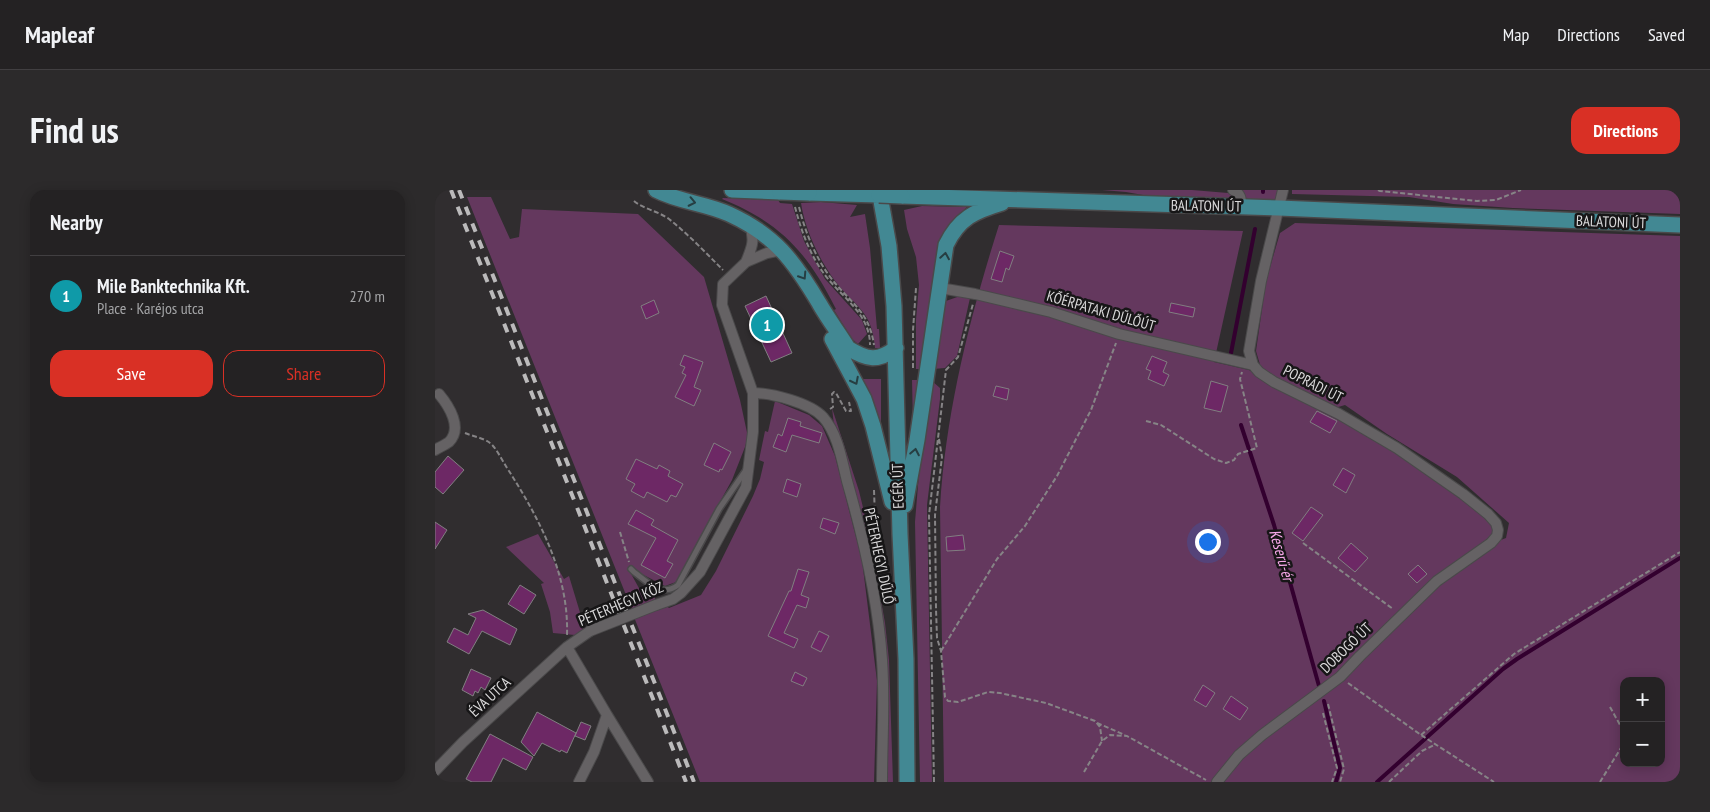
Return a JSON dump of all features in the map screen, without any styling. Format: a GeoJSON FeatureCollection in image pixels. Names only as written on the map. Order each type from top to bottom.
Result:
{"type":"FeatureCollection","features":[{"type":"Feature","properties":{"kind":"main road"},"geometry":{"type":"LineString","coordinates":[[656,190],[669,196],[717,209],[759,230],[782,250],[803,276],[849,348],[859,355],[872,353],[886,356],[896,348]]}},
{"type":"Feature","properties":{"kind":"main road","name":"BALATONI ÚT"},"geometry":{"type":"LineString","coordinates":[[732,190],[1279,208],[1680,225]]}},
{"type":"Feature","properties":{"kind":"main road","name":"EGÉR ÚT"},"geometry":{"type":"LineString","coordinates":[[879,190],[892,277],[896,348],[900,534],[906,660],[907,782]]}},
{"type":"Feature","properties":{"kind":"main road"},"geometry":{"type":"LineString","coordinates":[[980,190],[1015,200]]}},
{"type":"Feature","properties":{"kind":"main road"},"geometry":{"type":"LineString","coordinates":[[900,534],[917,440],[946,244],[955,228],[969,216],[989,207],[1015,200]]}},
{"type":"Feature","properties":{"kind":"main road"},"geometry":{"type":"LineString","coordinates":[[820,305],[831,338],[854,379],[873,426],[900,534]]}},
{"type":"Feature","properties":{"kind":"street"},"geometry":{"type":"LineString","coordinates":[[1233,190],[1238,192],[1241,198],[1241,207]]}},
{"type":"Feature","properties":{"kind":"street"},"geometry":{"type":"LineString","coordinates":[[1248,364],[1261,281],[1283,190]]}},
{"type":"Feature","properties":{"kind":"street"},"geometry":{"type":"LineString","coordinates":[[746,262],[752,247],[753,236],[750,225]]}},
{"type":"Feature","properties":{"kind":"street"},"geometry":{"type":"LineString","coordinates":[[730,277],[746,262],[767,252],[782,250]]}},
{"type":"Feature","properties":{"kind":"street","name":"PÉTERHEGYI KÖZ"},"geometry":{"type":"LineString","coordinates":[[567,647],[590,631],[673,598],[681,593],[700,572],[743,495],[747,482],[753,432],[753,393],[722,305],[723,284],[730,277]]}},
{"type":"Feature","properties":{"kind":"street","name":"KŐÉRPATAKI DŰLŐÚT"},"geometry":{"type":"LineString","coordinates":[[940,288],[975,294],[1051,312],[1119,334],[1248,364]]}},
{"type":"Feature","properties":{"kind":"street","name":"POPRÁDI ÚT"},"geometry":{"type":"LineString","coordinates":[[1248,364],[1273,382],[1339,414],[1397,448],[1463,494],[1488,514],[1498,530],[1497,536]]}},
{"type":"Feature","properties":{"kind":"street"},"geometry":{"type":"LineString","coordinates":[[753,393],[771,394],[808,407],[823,416]]}},
{"type":"Feature","properties":{"kind":"street"},"geometry":{"type":"LineString","coordinates":[[435,450],[448,443],[455,429],[451,411],[439,394]]}},
{"type":"Feature","properties":{"kind":"street","name":"PÉTERHEGYI DŰLŐ"},"geometry":{"type":"LineString","coordinates":[[823,416],[830,428],[840,455],[871,580],[882,661],[882,782]]}},
{"type":"Feature","properties":{"kind":"street","name":"DOBOGÓ ÚT"},"geometry":{"type":"LineString","coordinates":[[1217,782],[1239,755],[1262,735],[1341,677],[1437,581],[1491,544],[1497,536]]}},
{"type":"Feature","properties":{"kind":"street"},"geometry":{"type":"LineString","coordinates":[[567,647],[648,782]]}},
{"type":"Feature","properties":{"kind":"street","name":"ÉVA UTCA"},"geometry":{"type":"LineString","coordinates":[[435,771],[463,742],[567,647]]}},
{"type":"Feature","properties":{"kind":"street"},"geometry":{"type":"LineString","coordinates":[[579,782],[594,752],[607,715]]}},
{"type":"Feature","properties":{"kind":"lane"},"geometry":{"type":"LineString","coordinates":[[631,569],[663,591],[670,590],[678,585],[719,509],[749,466]]}},
{"type":"Feature","properties":{"kind":"path"},"geometry":{"type":"LineString","coordinates":[[1378,190],[1380,192],[1477,201],[1496,200],[1521,190]]}},
{"type":"Feature","properties":{"kind":"path"},"geometry":{"type":"LineString","coordinates":[[634,201],[638,205],[658,211],[670,220],[730,277]]}},
{"type":"Feature","properties":{"kind":"path"},"geometry":{"type":"LineString","coordinates":[[796,206],[809,241],[822,264],[838,287],[864,313],[873,337],[872,353],[869,334],[863,317],[819,267],[807,243],[796,206]]}},
{"type":"Feature","properties":{"kind":"path"},"geometry":{"type":"LineString","coordinates":[[913,370],[913,324],[916,288]]}},
{"type":"Feature","properties":{"kind":"path"},"geometry":{"type":"LineString","coordinates":[[934,782],[929,515],[946,370],[958,357],[975,294]]}},
{"type":"Feature","properties":{"kind":"path"},"geometry":{"type":"LineString","coordinates":[[941,651],[997,559],[1025,526],[1057,476],[1091,410],[1119,334]]}},
{"type":"Feature","properties":{"kind":"path"},"geometry":{"type":"LineString","coordinates":[[1146,421],[1161,425],[1214,460],[1226,463],[1233,460],[1238,454],[1257,448],[1241,379],[1248,364]]}},
{"type":"Feature","properties":{"kind":"path"},"geometry":{"type":"LineString","coordinates":[[823,416],[833,407],[832,394],[834,392],[846,411],[851,410],[849,402]]}},
{"type":"Feature","properties":{"kind":"path"},"geometry":{"type":"LineString","coordinates":[[455,429],[490,443],[530,504],[553,556],[564,592],[567,618],[567,647]]}},
{"type":"Feature","properties":{"kind":"path"},"geometry":{"type":"LineString","coordinates":[[938,436],[942,456],[935,515],[937,638],[941,651],[945,697],[948,701],[958,702],[988,692],[1046,704],[1095,721],[1127,736],[1210,782]]}},
{"type":"Feature","properties":{"kind":"path"},"geometry":{"type":"LineString","coordinates":[[620,532],[631,569]]}},
{"type":"Feature","properties":{"kind":"path"},"geometry":{"type":"LineString","coordinates":[[1303,544],[1401,615]]}},
{"type":"Feature","properties":{"kind":"path"},"geometry":{"type":"LineString","coordinates":[[1421,735],[1514,654],[1680,552]]}},
{"type":"Feature","properties":{"kind":"path"},"geometry":{"type":"LineString","coordinates":[[1341,677],[1421,735],[1494,782]]}},
{"type":"Feature","properties":{"kind":"path"},"geometry":{"type":"LineString","coordinates":[[1328,704],[1344,768],[1340,782]]}},
{"type":"Feature","properties":{"kind":"path"},"geometry":{"type":"LineString","coordinates":[[1610,707],[1620,725]]}},
{"type":"Feature","properties":{"kind":"path"},"geometry":{"type":"LineString","coordinates":[[1323,712],[1337,768],[1332,782]]}},
{"type":"Feature","properties":{"kind":"path"},"geometry":{"type":"LineString","coordinates":[[1095,721],[1100,727],[1102,741]]}},
{"type":"Feature","properties":{"kind":"path"},"geometry":{"type":"LineString","coordinates":[[1084,772],[1102,741],[1109,734],[1127,736]]}},
{"type":"Feature","properties":{"kind":"path"},"geometry":{"type":"LineString","coordinates":[[1389,782],[1422,751],[1436,744]]}},
{"type":"Feature","properties":{"kind":"path"},"geometry":{"type":"LineString","coordinates":[[1600,782],[1620,750]]}},
{"type":"Feature","properties":{"kind":"shaded area"},"geometry":{"type":"Polygon","coordinates":[[[1102,190],[1192,190],[1228,193],[1235,198],[1160,198],[1102,190]]]}},
{"type":"Feature","properties":{"kind":"shaded area"},"geometry":{"type":"Polygon","coordinates":[[[1232,190],[1283,190],[1279,208],[1241,207],[1232,190]]]}},
{"type":"Feature","properties":{"kind":"shaded area"},"geometry":{"type":"Polygon","coordinates":[[[1292,190],[1680,190],[1680,214],[1513,208],[1453,204],[1409,197],[1292,194],[1292,190]]]}},
{"type":"Feature","properties":{"kind":"shaded area"},"geometry":{"type":"Polygon","coordinates":[[[467,197],[491,197],[510,239],[519,237],[522,209],[638,214],[704,277],[740,400],[748,437],[732,480],[676,582],[665,586],[632,569],[629,570],[646,601],[654,595],[656,601],[632,610],[467,197]]]}},
{"type":"Feature","properties":{"kind":"shaded area"},"geometry":{"type":"Polygon","coordinates":[[[723,198],[778,200],[780,203],[792,204],[804,241],[825,279],[862,320],[867,334],[858,344],[852,339],[834,310],[836,309],[825,289],[803,255],[776,229],[761,218],[723,198]]]}},
{"type":"Feature","properties":{"kind":"shaded area"},"geometry":{"type":"Polygon","coordinates":[[[821,202],[857,205],[850,217],[865,214],[880,348],[875,348],[867,317],[835,281],[818,254],[809,234],[801,203],[821,202]]]}},
{"type":"Feature","properties":{"kind":"shaded area"},"geometry":{"type":"Polygon","coordinates":[[[922,206],[967,207],[950,224],[942,236],[933,280],[922,369],[916,369],[916,320],[919,285],[916,257],[907,229],[904,210],[922,206]]]}},
{"type":"Feature","properties":{"kind":"shaded area"},"geometry":{"type":"Polygon","coordinates":[[[1295,223],[1680,236],[1680,782],[944,782],[940,507],[943,471],[961,364],[978,294],[999,225],[1243,231],[1214,362],[1249,370],[1364,433],[1407,460],[1496,523],[1493,543],[1506,538],[1509,523],[1457,477],[1387,434],[1345,405],[1335,408],[1275,381],[1261,368],[1256,351],[1266,281],[1280,233],[1295,223]]]}},
{"type":"Feature","properties":{"kind":"shaded area"},"geometry":{"type":"Polygon","coordinates":[[[960,296],[970,298],[957,356],[945,368],[933,369],[943,307],[946,301],[960,296]]]}},
{"type":"Feature","properties":{"kind":"shaded area"},"geometry":{"type":"Polygon","coordinates":[[[861,379],[881,379],[881,426],[875,407],[861,379]]]}},
{"type":"Feature","properties":{"kind":"shaded area"},"geometry":{"type":"Polygon","coordinates":[[[912,380],[921,380],[913,425],[912,380]]]}},
{"type":"Feature","properties":{"kind":"shaded area"},"geometry":{"type":"Polygon","coordinates":[[[932,381],[940,388],[940,399],[927,505],[932,782],[920,782],[915,522],[920,461],[932,381]]]}},
{"type":"Feature","properties":{"kind":"shaded area"},"geometry":{"type":"Polygon","coordinates":[[[775,401],[809,415],[822,426],[835,456],[862,560],[877,681],[874,782],[700,782],[634,617],[666,605],[669,608],[701,595],[716,571],[760,479],[764,462],[759,460],[765,431],[768,432],[775,401]]]}},
{"type":"Feature","properties":{"kind":"shaded area"},"geometry":{"type":"Polygon","coordinates":[[[832,408],[859,491],[868,528],[885,623],[889,660],[893,782],[886,782],[883,639],[834,425],[832,408]]]}},
{"type":"Feature","properties":{"kind":"shaded area"},"geometry":{"type":"Polygon","coordinates":[[[538,534],[564,579],[569,576],[585,629],[575,635],[553,633],[550,612],[541,584],[544,583],[506,547],[538,534]]]}},
{"type":"Feature","properties":{"kind":"building"},"geometry":{"type":"Polygon","coordinates":[[[1000,251],[1014,256],[1009,270],[1006,268],[1002,282],[991,279],[1000,251]]]}},
{"type":"Feature","properties":{"kind":"building"},"geometry":{"type":"Polygon","coordinates":[[[766,296],[792,353],[771,362],[745,306],[766,296]]]}},
{"type":"Feature","properties":{"kind":"building"},"geometry":{"type":"Polygon","coordinates":[[[654,300],[659,313],[646,319],[641,306],[654,300]]]}},
{"type":"Feature","properties":{"kind":"building"},"geometry":{"type":"Polygon","coordinates":[[[1171,303],[1195,308],[1193,317],[1169,312],[1171,303]]]}},
{"type":"Feature","properties":{"kind":"building"},"geometry":{"type":"Polygon","coordinates":[[[684,355],[703,362],[694,387],[701,390],[694,406],[675,397],[686,375],[682,373],[685,367],[680,365],[684,355]]]}},
{"type":"Feature","properties":{"kind":"building"},"geometry":{"type":"Polygon","coordinates":[[[1152,356],[1167,362],[1163,372],[1169,375],[1164,386],[1148,379],[1151,371],[1146,369],[1152,356]]]}},
{"type":"Feature","properties":{"kind":"building"},"geometry":{"type":"Polygon","coordinates":[[[1211,381],[1228,386],[1221,412],[1204,408],[1211,381]]]}},
{"type":"Feature","properties":{"kind":"building"},"geometry":{"type":"Polygon","coordinates":[[[996,386],[1009,389],[1007,400],[993,396],[996,386]]]}},
{"type":"Feature","properties":{"kind":"building"},"geometry":{"type":"Polygon","coordinates":[[[1317,411],[1337,421],[1330,433],[1310,422],[1317,411]]]}},
{"type":"Feature","properties":{"kind":"building"},"geometry":{"type":"Polygon","coordinates":[[[788,418],[801,422],[800,426],[822,433],[819,443],[792,435],[786,452],[773,447],[778,434],[782,436],[788,418]]]}},
{"type":"Feature","properties":{"kind":"building"},"geometry":{"type":"Polygon","coordinates":[[[714,443],[731,452],[722,470],[720,469],[719,472],[704,465],[714,443]]]}},
{"type":"Feature","properties":{"kind":"building"},"geometry":{"type":"Polygon","coordinates":[[[448,456],[464,470],[443,494],[435,487],[435,472],[448,456]]]}},
{"type":"Feature","properties":{"kind":"building"},"geometry":{"type":"Polygon","coordinates":[[[636,459],[657,469],[659,465],[670,471],[668,476],[683,484],[676,497],[671,495],[667,502],[647,492],[644,498],[631,491],[635,484],[626,479],[636,459]]]}},
{"type":"Feature","properties":{"kind":"building"},"geometry":{"type":"Polygon","coordinates":[[[1343,468],[1355,475],[1346,493],[1333,485],[1343,468]]]}},
{"type":"Feature","properties":{"kind":"building"},"geometry":{"type":"Polygon","coordinates":[[[787,479],[801,484],[797,497],[783,492],[787,479]]]}},
{"type":"Feature","properties":{"kind":"building"},"geometry":{"type":"Polygon","coordinates":[[[1311,507],[1323,515],[1303,541],[1292,533],[1311,507]]]}},
{"type":"Feature","properties":{"kind":"building"},"geometry":{"type":"Polygon","coordinates":[[[636,510],[654,520],[651,525],[678,540],[667,561],[673,564],[665,578],[641,565],[656,538],[628,524],[636,510]]]}},
{"type":"Feature","properties":{"kind":"building"},"geometry":{"type":"Polygon","coordinates":[[[823,518],[839,523],[835,534],[820,528],[823,518]]]}},
{"type":"Feature","properties":{"kind":"building"},"geometry":{"type":"Polygon","coordinates":[[[435,522],[447,530],[435,549],[435,522]]]}},
{"type":"Feature","properties":{"kind":"building"},"geometry":{"type":"Polygon","coordinates":[[[963,535],[965,550],[947,551],[946,537],[963,535]]]}},
{"type":"Feature","properties":{"kind":"building"},"geometry":{"type":"Polygon","coordinates":[[[1351,543],[1368,558],[1355,572],[1338,558],[1351,543]]]}},
{"type":"Feature","properties":{"kind":"building"},"geometry":{"type":"Polygon","coordinates":[[[1418,565],[1427,574],[1417,583],[1408,574],[1418,565]]]}},
{"type":"Feature","properties":{"kind":"building"},"geometry":{"type":"Polygon","coordinates":[[[798,569],[809,572],[801,595],[809,598],[806,608],[797,605],[784,633],[798,639],[794,648],[768,636],[789,591],[791,591],[798,569]]]}},
{"type":"Feature","properties":{"kind":"building"},"geometry":{"type":"Polygon","coordinates":[[[520,585],[536,595],[524,614],[508,604],[520,585]]]}},
{"type":"Feature","properties":{"kind":"building"},"geometry":{"type":"Polygon","coordinates":[[[483,610],[517,629],[510,645],[482,631],[469,654],[447,642],[454,628],[468,635],[476,618],[468,614],[483,610]]]}},
{"type":"Feature","properties":{"kind":"building"},"geometry":{"type":"Polygon","coordinates":[[[819,631],[829,636],[821,652],[811,647],[819,631]]]}},
{"type":"Feature","properties":{"kind":"building"},"geometry":{"type":"Polygon","coordinates":[[[471,669],[491,678],[485,690],[481,687],[478,693],[475,691],[473,696],[462,690],[471,669]]]}},
{"type":"Feature","properties":{"kind":"building"},"geometry":{"type":"Polygon","coordinates":[[[795,672],[807,678],[803,686],[791,681],[795,672]]]}},
{"type":"Feature","properties":{"kind":"building"},"geometry":{"type":"Polygon","coordinates":[[[1203,685],[1215,693],[1206,707],[1194,700],[1203,685]]]}},
{"type":"Feature","properties":{"kind":"building"},"geometry":{"type":"Polygon","coordinates":[[[1231,696],[1248,708],[1240,720],[1223,709],[1231,696]]]}},
{"type":"Feature","properties":{"kind":"building"},"geometry":{"type":"Polygon","coordinates":[[[537,712],[576,733],[567,753],[561,750],[560,752],[542,743],[534,756],[521,742],[537,712]]]}},
{"type":"Feature","properties":{"kind":"building"},"geometry":{"type":"Polygon","coordinates":[[[581,722],[591,726],[585,740],[575,736],[581,722]]]}},
{"type":"Feature","properties":{"kind":"building"},"geometry":{"type":"Polygon","coordinates":[[[490,734],[533,757],[526,770],[503,758],[491,782],[472,782],[466,779],[490,734]]]}},
{"type":"Feature","properties":{"kind":"waterway","name":"Keserű-ér"},"geometry":{"type":"LineString","coordinates":[[1231,353],[1255,229]]}},
{"type":"Feature","properties":{"kind":"waterway","name":"Keserű-ér"},"geometry":{"type":"LineString","coordinates":[[1241,425],[1274,525],[1319,686]]}},
{"type":"Feature","properties":{"kind":"waterway"},"geometry":{"type":"LineString","coordinates":[[1377,782],[1503,669],[1680,558]]}},
{"type":"Feature","properties":{"kind":"waterway","name":"Keserű-ér"},"geometry":{"type":"LineString","coordinates":[[1324,701],[1340,768],[1336,782]]}},
{"type":"Feature","properties":{"kind":"railway"},"geometry":{"type":"LineString","coordinates":[[451,190],[686,782]]}},
{"type":"Feature","properties":{"kind":"railway"},"geometry":{"type":"LineString","coordinates":[[459,190],[694,782]]}},
{"type":"Feature","properties":{"kind":"place","name":"Mile Banktechnika Kft."},"geometry":{"type":"Point","coordinates":[767,325]}}]}
